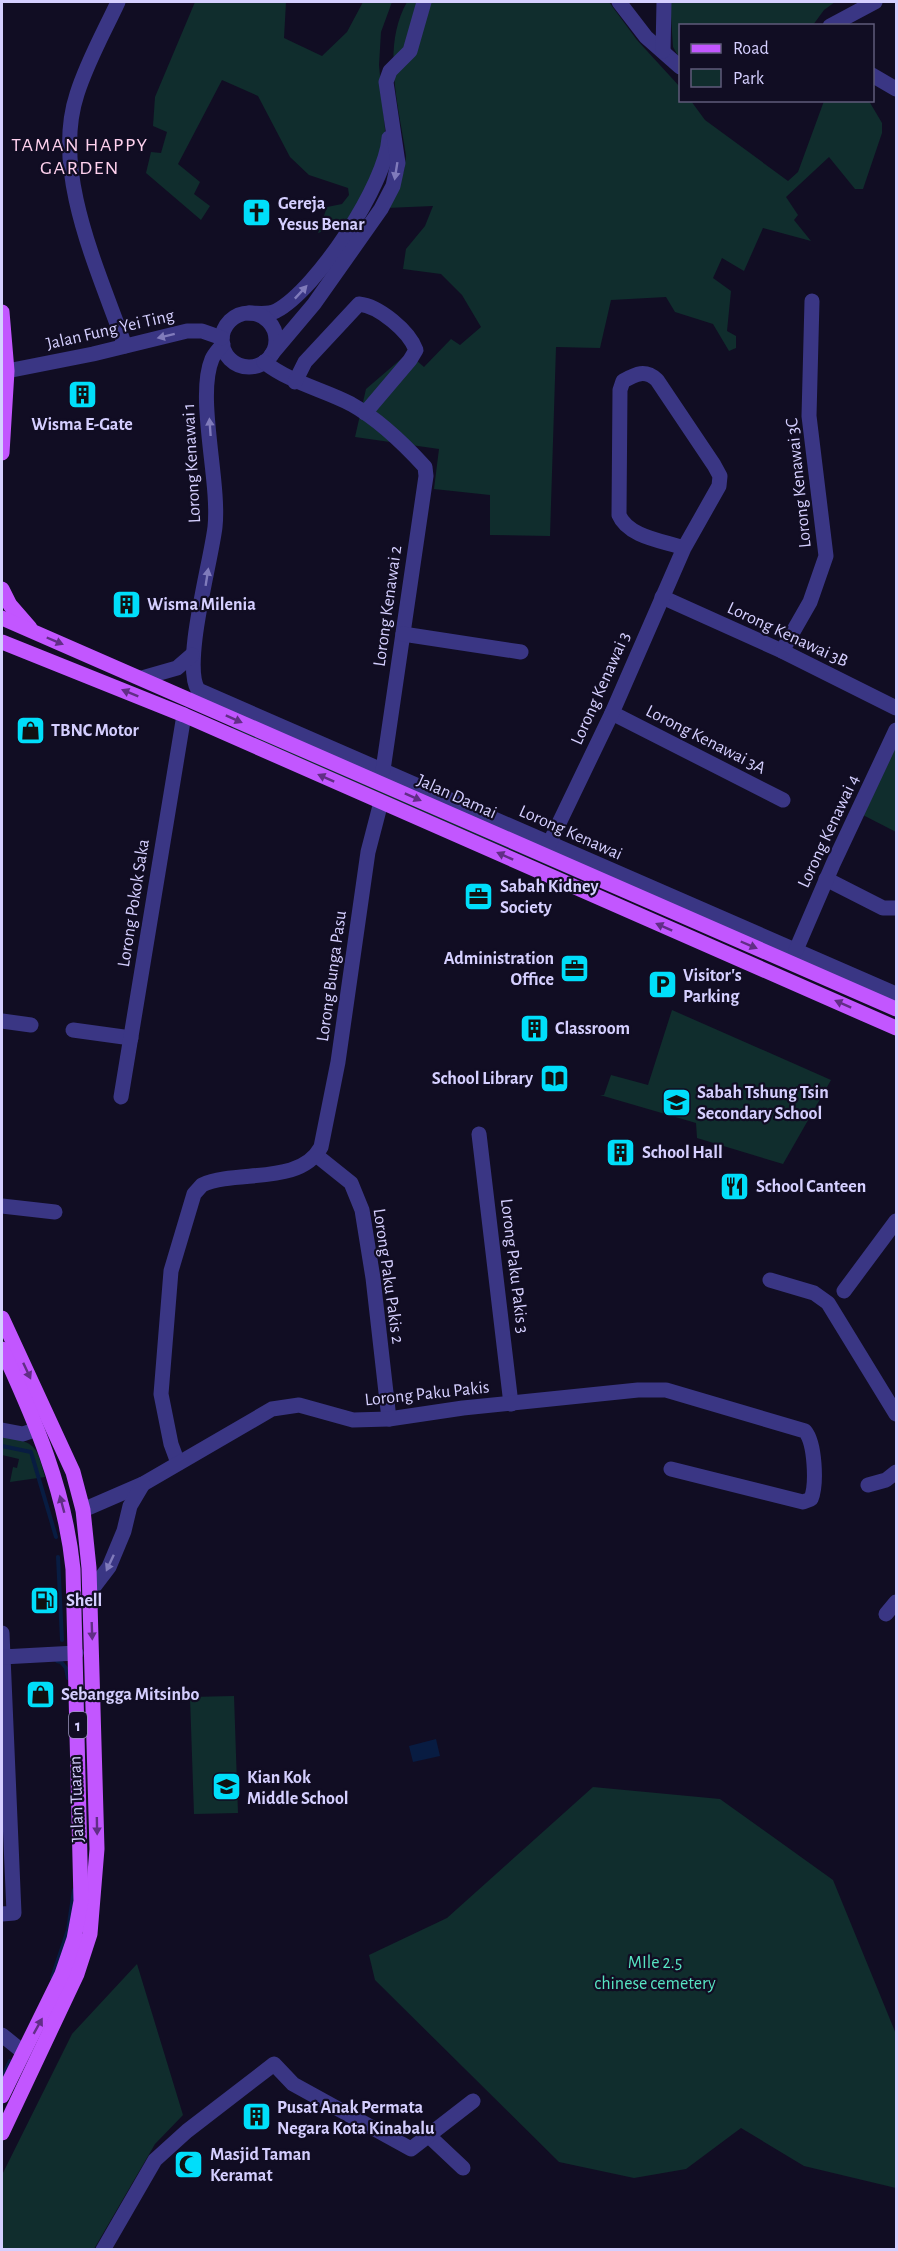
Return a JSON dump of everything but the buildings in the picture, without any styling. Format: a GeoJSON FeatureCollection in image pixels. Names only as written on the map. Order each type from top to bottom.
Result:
{"type":"FeatureCollection","features":[{"type":"Feature","properties":{"kind":"main road"},"geometry":{"type":"LineString","coordinates":[[2,312],[4,369],[2,453]]}},
{"type":"Feature","properties":{"kind":"main road"},"geometry":{"type":"LineString","coordinates":[[2,589],[10,605],[34,633]]}},
{"type":"Feature","properties":{"kind":"main road","name":"Jalan Damai"},"geometry":{"type":"LineString","coordinates":[[2,618],[897,1009]]}},
{"type":"Feature","properties":{"kind":"main road","name":"Jalan Damai"},"geometry":{"type":"LineString","coordinates":[[2,642],[184,715],[897,1028]]}},
{"type":"Feature","properties":{"kind":"main road"},"geometry":{"type":"LineString","coordinates":[[2,649],[25,652]]}},
{"type":"Feature","properties":{"kind":"main road","name":"Jalan Tuaran"},"geometry":{"type":"LineString","coordinates":[[2,1318],[73,1472],[82,1510],[90,1592],[97,1849],[90,1934],[64,2004],[2,2133]]}},
{"type":"Feature","properties":{"kind":"main road","name":"Jalan Tuaran"},"geometry":{"type":"LineString","coordinates":[[2,1349],[51,1465],[68,1528],[76,1653],[81,1901],[74,1939],[62,1974],[2,2096]]}},
{"type":"Feature","properties":{"kind":"main road"},"geometry":{"type":"LineString","coordinates":[[74,1615],[81,1587],[79,1522],[82,1510]]}},
{"type":"Feature","properties":{"kind":"street"},"geometry":{"type":"LineString","coordinates":[[118,2],[76,95],[69,160],[70,176],[86,230],[125,346]]}},
{"type":"Feature","properties":{"kind":"street"},"geometry":{"type":"LineString","coordinates":[[390,114],[388,146],[373,189],[348,231],[312,279],[292,301],[269,313],[249,313],[234,318],[228,323],[223,341],[226,352],[238,364],[247,366],[267,359],[308,313],[388,196],[393,186],[398,163],[386,82],[390,71],[410,51],[424,2]]}},
{"type":"Feature","properties":{"kind":"street"},"geometry":{"type":"LineString","coordinates":[[619,2],[646,37],[679,65]]}},
{"type":"Feature","properties":{"kind":"street"},"geometry":{"type":"LineString","coordinates":[[663,2],[663,51]]}},
{"type":"Feature","properties":{"kind":"street"},"geometry":{"type":"LineString","coordinates":[[834,24],[875,2]]}},
{"type":"Feature","properties":{"kind":"street"},"geometry":{"type":"LineString","coordinates":[[874,76],[897,89]]}},
{"type":"Feature","properties":{"kind":"street"},"geometry":{"type":"LineString","coordinates":[[373,189],[388,196]]}},
{"type":"Feature","properties":{"kind":"street","name":"Lorong Kenawai 3C"},"geometry":{"type":"LineString","coordinates":[[783,651],[810,602],[826,556],[809,416],[812,301]]}},
{"type":"Feature","properties":{"kind":"street"},"geometry":{"type":"LineString","coordinates":[[267,359],[295,382],[343,400],[365,413],[416,350],[412,338],[370,305],[359,304],[305,362],[295,382]]}},
{"type":"Feature","properties":{"kind":"street"},"geometry":{"type":"LineString","coordinates":[[249,313],[258,314],[271,324],[276,339],[267,359]]}},
{"type":"Feature","properties":{"kind":"street","name":"Jalan Fung Yei Ting"},"geometry":{"type":"LineString","coordinates":[[4,369],[125,346],[187,331],[202,331],[223,341]]}},
{"type":"Feature","properties":{"kind":"street","name":"Lorong Kenawai 1"},"geometry":{"type":"LineString","coordinates":[[192,655],[215,526],[216,485],[207,384],[212,358],[223,341]]}},
{"type":"Feature","properties":{"kind":"street","name":"Lorong Kenawai 3"},"geometry":{"type":"LineString","coordinates":[[549,844],[612,713],[684,548],[720,486],[720,476],[657,380],[650,374],[640,373],[623,381],[620,390],[619,515],[623,525],[636,532],[684,548]]}},
{"type":"Feature","properties":{"kind":"street","name":"Lorong Kenawai 2"},"geometry":{"type":"LineString","coordinates":[[365,413],[413,453],[425,467],[426,476],[383,770]]}},
{"type":"Feature","properties":{"kind":"street","name":"Lorong Kenawai 3B"},"geometry":{"type":"LineString","coordinates":[[662,597],[783,651],[897,708]]}},
{"type":"Feature","properties":{"kind":"street"},"geometry":{"type":"LineString","coordinates":[[403,634],[521,652]]}},
{"type":"Feature","properties":{"kind":"street"},"geometry":{"type":"LineString","coordinates":[[142,678],[177,668],[192,655]]}},
{"type":"Feature","properties":{"kind":"street","name":"Lorong Kenawai"},"geometry":{"type":"LineString","coordinates":[[192,655],[198,690],[897,994]]}},
{"type":"Feature","properties":{"kind":"street","name":"Lorong Kenawai 3A"},"geometry":{"type":"LineString","coordinates":[[612,713],[783,800]]}},
{"type":"Feature","properties":{"kind":"street","name":"Lorong Pokok Saka"},"geometry":{"type":"LineString","coordinates":[[121,1097],[184,715]]}},
{"type":"Feature","properties":{"kind":"street","name":"Lorong Kenawai 4"},"geometry":{"type":"LineString","coordinates":[[796,950],[826,879],[897,730]]}},
{"type":"Feature","properties":{"kind":"street","name":"Lorong Bunga Pasu"},"geometry":{"type":"LineString","coordinates":[[316,1155],[327,1127],[368,852],[381,802]]}},
{"type":"Feature","properties":{"kind":"street"},"geometry":{"type":"LineString","coordinates":[[826,879],[883,908],[897,908]]}},
{"type":"Feature","properties":{"kind":"street"},"geometry":{"type":"LineString","coordinates":[[2,1021],[31,1025]]}},
{"type":"Feature","properties":{"kind":"street"},"geometry":{"type":"LineString","coordinates":[[73,1030],[131,1038]]}},
{"type":"Feature","properties":{"kind":"street","name":"Lorong Paku Pakis 3"},"geometry":{"type":"LineString","coordinates":[[479,1134],[511,1404]]}},
{"type":"Feature","properties":{"kind":"street"},"geometry":{"type":"LineString","coordinates":[[178,1463],[171,1444],[160,1394],[171,1271],[194,1194],[209,1181],[297,1168],[316,1155]]}},
{"type":"Feature","properties":{"kind":"street","name":"Lorong Paku Pakis 2"},"geometry":{"type":"LineString","coordinates":[[316,1155],[351,1183],[362,1210],[373,1278],[388,1419]]}},
{"type":"Feature","properties":{"kind":"street"},"geometry":{"type":"LineString","coordinates":[[2,1206],[55,1212]]}},
{"type":"Feature","properties":{"kind":"street"},"geometry":{"type":"LineString","coordinates":[[844,1291],[897,1221]]}},
{"type":"Feature","properties":{"kind":"street"},"geometry":{"type":"LineString","coordinates":[[770,1280],[814,1293],[828,1303],[897,1414]]}},
{"type":"Feature","properties":{"kind":"street","name":"Lorong Paku Pakis"},"geometry":{"type":"LineString","coordinates":[[82,1510],[142,1484],[272,1409],[299,1405],[353,1420],[388,1419],[602,1393],[666,1390],[805,1431],[811,1439],[814,1491],[811,1499],[803,1502],[671,1469]]}},
{"type":"Feature","properties":{"kind":"street"},"geometry":{"type":"LineString","coordinates":[[2,1430],[23,1434],[37,1429]]}},
{"type":"Feature","properties":{"kind":"street"},"geometry":{"type":"LineString","coordinates":[[868,1485],[886,1480],[897,1472]]}},
{"type":"Feature","properties":{"kind":"street"},"geometry":{"type":"LineString","coordinates":[[90,1592],[106,1572],[124,1531],[130,1506],[142,1484]]}},
{"type":"Feature","properties":{"kind":"street"},"geometry":{"type":"LineString","coordinates":[[103,1501],[121,1504],[124,1531]]}},
{"type":"Feature","properties":{"kind":"street"},"geometry":{"type":"LineString","coordinates":[[2,1634],[14,1913],[2,1914]]}},
{"type":"Feature","properties":{"kind":"street"},"geometry":{"type":"LineString","coordinates":[[2,1657],[76,1653]]}},
{"type":"Feature","properties":{"kind":"street"},"geometry":{"type":"LineString","coordinates":[[2,2035],[23,2052]]}},
{"type":"Feature","properties":{"kind":"street"},"geometry":{"type":"LineString","coordinates":[[103,2250],[155,2160],[186,2131],[274,2064],[293,2084],[411,2149],[472,2101]]}},
{"type":"Feature","properties":{"kind":"street"},"geometry":{"type":"LineString","coordinates":[[429,2136],[463,2168]]}},
{"type":"Feature","properties":{"kind":"green space"},"geometry":{"type":"Polygon","coordinates":[[[195,2],[286,2],[284,38],[322,56],[347,32],[363,2],[392,2],[381,32],[379,65],[387,150],[356,215],[340,225],[318,233],[327,207],[342,204],[349,195],[348,188],[309,175],[290,157],[258,96],[222,80],[178,164],[200,182],[194,194],[210,206],[201,220],[146,173],[151,152],[161,153],[167,132],[153,126],[155,97],[195,2]]]}},
{"type":"Feature","properties":{"kind":"green space"},"geometry":{"type":"Polygon","coordinates":[[[407,2],[609,2],[637,40],[679,86],[679,102],[692,102],[705,120],[788,181],[798,172],[824,102],[870,102],[882,123],[882,133],[863,189],[855,189],[829,157],[786,197],[798,215],[794,220],[811,241],[763,228],[744,271],[722,258],[713,278],[731,291],[727,331],[736,336],[736,348],[729,351],[713,324],[675,312],[666,297],[611,300],[600,348],[556,347],[550,536],[490,535],[490,495],[434,489],[439,449],[355,437],[366,389],[408,353],[424,367],[451,339],[460,345],[481,327],[462,295],[441,274],[403,269],[406,249],[425,226],[433,206],[386,208],[404,171],[406,156],[394,78],[393,58],[399,20],[407,2]]]}},
{"type":"Feature","properties":{"kind":"green space"},"geometry":{"type":"Polygon","coordinates":[[[670,2],[835,2],[824,10],[814,24],[679,24],[679,57],[673,47],[670,2]]]}},
{"type":"Feature","properties":{"kind":"green space"},"geometry":{"type":"Polygon","coordinates":[[[233,726],[578,877],[579,879],[231,730],[233,726]]]}},
{"type":"Feature","properties":{"kind":"green space"},"geometry":{"type":"Polygon","coordinates":[[[896,746],[896,832],[863,815],[896,746]]]}},
{"type":"Feature","properties":{"kind":"green space"},"geometry":{"type":"Polygon","coordinates":[[[672,1010],[831,1080],[783,1164],[697,1138],[696,1123],[600,1095],[604,1095],[611,1075],[648,1085],[672,1010]]]}},
{"type":"Feature","properties":{"kind":"green space"},"geometry":{"type":"Polygon","coordinates":[[[2,1436],[28,1443],[33,1447],[45,1477],[10,1482],[13,1467],[17,1468],[19,1459],[2,1455],[2,1436]]]}},
{"type":"Feature","properties":{"kind":"green space"},"geometry":{"type":"Polygon","coordinates":[[[234,1696],[238,1813],[194,1814],[190,1697],[234,1696]]]}},
{"type":"Feature","properties":{"kind":"green space","name":"MIle 2.5 chinese cemetery"},"geometry":{"type":"Polygon","coordinates":[[[593,1787],[720,1799],[833,1880],[896,2034],[896,2188],[804,2166],[741,2128],[686,2169],[634,2178],[559,2162],[375,1980],[369,1955],[447,1918],[593,1787]]]}},
{"type":"Feature","properties":{"kind":"green space"},"geometry":{"type":"Polygon","coordinates":[[[137,1964],[183,2115],[155,2144],[94,2249],[2,2249],[2,2175],[72,2034],[137,1964]]]}},
{"type":"Feature","properties":{"kind":"water"},"geometry":{"type":"Polygon","coordinates":[[[436,1739],[440,1756],[413,1762],[409,1746],[436,1739]]]}},
{"type":"Feature","properties":{"kind":"waterway"},"geometry":{"type":"LineString","coordinates":[[2,1446],[31,1452],[56,1537]]}},
{"type":"Feature","properties":{"kind":"waterway"},"geometry":{"type":"LineString","coordinates":[[58,1557],[62,1640]]}},
{"type":"Feature","properties":{"kind":"waterway"},"geometry":{"type":"LineString","coordinates":[[57,1661],[66,1668],[68,1678]]}},
{"type":"Feature","properties":{"kind":"waterway"},"geometry":{"type":"LineString","coordinates":[[52,1978],[68,1930],[74,1890]]}},
{"type":"Feature","properties":{"kind":"waterway"},"geometry":{"type":"LineString","coordinates":[[2,2078],[10,2061]]}},
{"type":"Feature","properties":{"kind":"place","name":"Gereja Yesus Benar"},"geometry":{"type":"Point","coordinates":[257,213]}},
{"type":"Feature","properties":{"kind":"place","name":"Wisma E-Gate"},"geometry":{"type":"Point","coordinates":[82,395]}},
{"type":"Feature","properties":{"kind":"place","name":"Wisma Milenia"},"geometry":{"type":"Point","coordinates":[126,604]}},
{"type":"Feature","properties":{"kind":"place","name":"TBNC Motor"},"geometry":{"type":"Point","coordinates":[30,730]}},
{"type":"Feature","properties":{"kind":"place","name":"Sabah Kidney Society"},"geometry":{"type":"Point","coordinates":[479,896]}},
{"type":"Feature","properties":{"kind":"place","name":"Administration Office"},"geometry":{"type":"Point","coordinates":[575,968]}},
{"type":"Feature","properties":{"kind":"place","name":"Visitor's Parking"},"geometry":{"type":"Point","coordinates":[662,985]}},
{"type":"Feature","properties":{"kind":"place","name":"Classroom"},"geometry":{"type":"Point","coordinates":[534,1028]}},
{"type":"Feature","properties":{"kind":"place","name":"School Library"},"geometry":{"type":"Point","coordinates":[554,1078]}},
{"type":"Feature","properties":{"kind":"place","name":"Sabah Tshung Tsin Secondary School"},"geometry":{"type":"Point","coordinates":[676,1102]}},
{"type":"Feature","properties":{"kind":"place","name":"School Hall"},"geometry":{"type":"Point","coordinates":[621,1152]}},
{"type":"Feature","properties":{"kind":"place","name":"School Canteen"},"geometry":{"type":"Point","coordinates":[735,1186]}},
{"type":"Feature","properties":{"kind":"place","name":"Shell"},"geometry":{"type":"Point","coordinates":[45,1600]}},
{"type":"Feature","properties":{"kind":"place","name":"Sebangga Mitsinbo"},"geometry":{"type":"Point","coordinates":[40,1694]}},
{"type":"Feature","properties":{"kind":"place","name":"Kian Kok Middle School"},"geometry":{"type":"Point","coordinates":[226,1787]}},
{"type":"Feature","properties":{"kind":"place","name":"Pusat Anak Permata Negara Kota Kinabalu"},"geometry":{"type":"Point","coordinates":[256,2117]}},
{"type":"Feature","properties":{"kind":"place","name":"Masjid Taman Keramat"},"geometry":{"type":"Point","coordinates":[189,2164]}},
{"type":"Feature","properties":{"kind":"district","name":"TAMAN HAPPY GARDEN"},"geometry":{"type":"Point","coordinates":[80,156]}}]}
